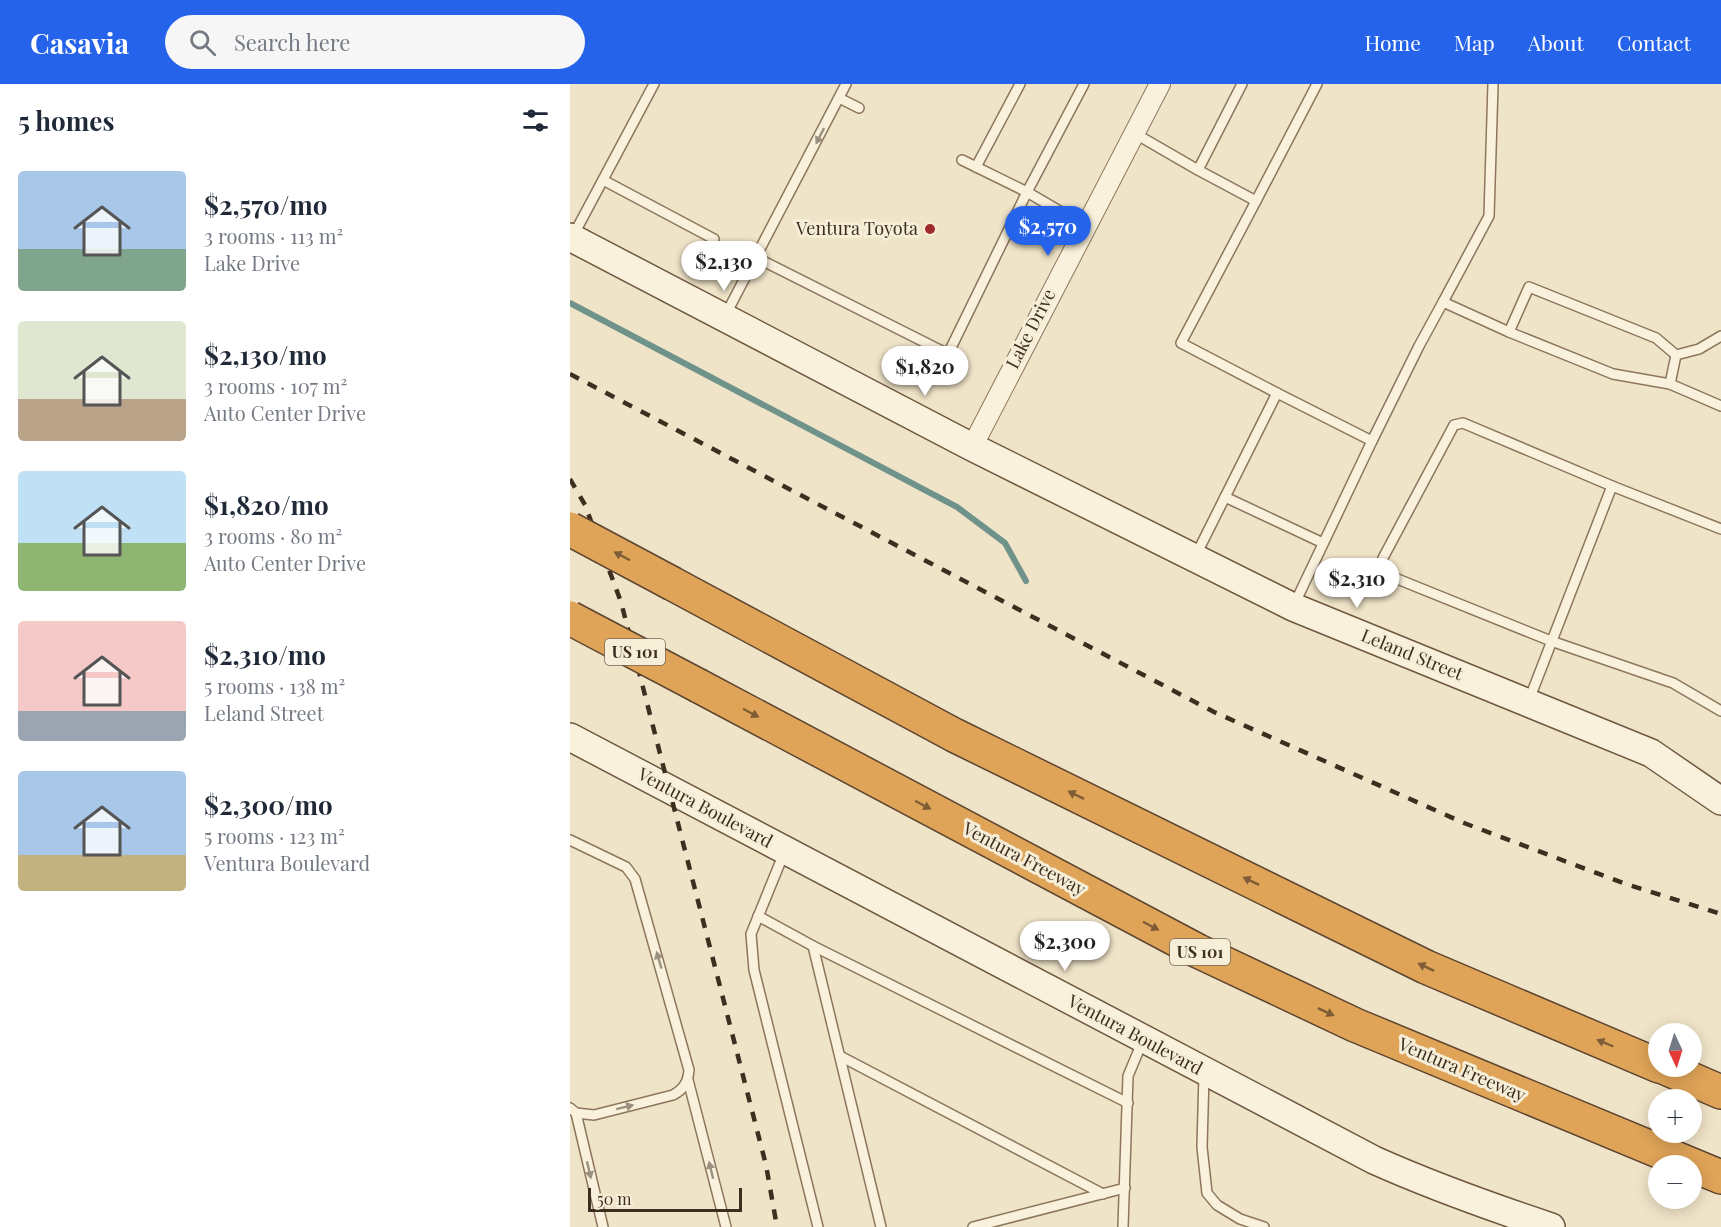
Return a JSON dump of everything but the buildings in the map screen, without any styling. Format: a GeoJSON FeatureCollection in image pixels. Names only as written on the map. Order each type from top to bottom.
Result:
{"type":"FeatureCollection","features":[{"type":"Feature","properties":{"kind":"highway"},"geometry":{"type":"LineString","coordinates":[[570,529],[954,735],[1415,962],[1648,1061]]}},
{"type":"Feature","properties":{"kind":"highway","name":"Ventura Freeway"},"geometry":{"type":"LineString","coordinates":[[570,618],[1198,951],[1355,1025],[1721,1177]]}},
{"type":"Feature","properties":{"kind":"highway"},"geometry":{"type":"LineString","coordinates":[[1686,1077],[1721,1092]]}},
{"type":"Feature","properties":{"kind":"street","name":"Lake Drive"},"geometry":{"type":"LineString","coordinates":[[972,447],[1160,84]]}},
{"type":"Feature","properties":{"kind":"street","name":"Leland Street"},"geometry":{"type":"LineString","coordinates":[[571,237],[972,447],[1293,607],[1651,753],[1721,801]]}},
{"type":"Feature","properties":{"kind":"street","name":"Ventura Boulevard"},"geometry":{"type":"LineString","coordinates":[[570,737],[1374,1160],[1435,1187],[1534,1224]]}},
{"type":"Feature","properties":{"kind":"lane"},"geometry":{"type":"LineString","coordinates":[[571,237],[654,84]]}},
{"type":"Feature","properties":{"kind":"lane"},"geometry":{"type":"LineString","coordinates":[[724,318],[846,84]]}},
{"type":"Feature","properties":{"kind":"lane"},"geometry":{"type":"LineString","coordinates":[[976,167],[1020,84]]}},
{"type":"Feature","properties":{"kind":"lane"},"geometry":{"type":"LineString","coordinates":[[756,256],[948,354],[1084,84]]}},
{"type":"Feature","properties":{"kind":"lane"},"geometry":{"type":"LineString","coordinates":[[1198,170],[1242,84]]}},
{"type":"Feature","properties":{"kind":"lane"},"geometry":{"type":"LineString","coordinates":[[1317,84],[1181,343],[1372,441]]}},
{"type":"Feature","properties":{"kind":"lane"},"geometry":{"type":"LineString","coordinates":[[1293,607],[1419,346],[1489,216],[1493,84]]}},
{"type":"Feature","properties":{"kind":"lane"},"geometry":{"type":"LineString","coordinates":[[839,98],[859,108]]}},
{"type":"Feature","properties":{"kind":"lane"},"geometry":{"type":"LineString","coordinates":[[1134,133],[1256,201]]}},
{"type":"Feature","properties":{"kind":"lane"},"geometry":{"type":"LineString","coordinates":[[962,160],[1028,192],[1085,226]]}},
{"type":"Feature","properties":{"kind":"lane"},"geometry":{"type":"LineString","coordinates":[[603,180],[714,239]]}},
{"type":"Feature","properties":{"kind":"lane"},"geometry":{"type":"LineString","coordinates":[[1509,332],[1529,287],[1656,338],[1676,355]]}},
{"type":"Feature","properties":{"kind":"lane"},"geometry":{"type":"LineString","coordinates":[[1443,302],[1509,332],[1613,374],[1670,384],[1721,406]]}},
{"type":"Feature","properties":{"kind":"lane"},"geometry":{"type":"LineString","coordinates":[[1676,355],[1699,349],[1721,336]]}},
{"type":"Feature","properties":{"kind":"lane"},"geometry":{"type":"LineString","coordinates":[[1670,384],[1676,355]]}},
{"type":"Feature","properties":{"kind":"lane"},"geometry":{"type":"LineString","coordinates":[[1194,558],[1277,393]]}},
{"type":"Feature","properties":{"kind":"lane"},"geometry":{"type":"LineString","coordinates":[[1721,530],[1463,423],[1454,425],[1383,558],[1381,567],[1385,574],[1551,641],[1672,683],[1721,711]]}},
{"type":"Feature","properties":{"kind":"lane"},"geometry":{"type":"LineString","coordinates":[[1528,702],[1612,486]]}},
{"type":"Feature","properties":{"kind":"lane"},"geometry":{"type":"LineString","coordinates":[[1225,497],[1323,543]]}},
{"type":"Feature","properties":{"kind":"lane"},"geometry":{"type":"LineString","coordinates":[[570,840],[626,867],[636,879],[689,1070],[688,1080],[726,1227]]}},
{"type":"Feature","properties":{"kind":"lane"},"geometry":{"type":"LineString","coordinates":[[785,851],[751,934],[754,970],[818,1227]]}},
{"type":"Feature","properties":{"kind":"lane"},"geometry":{"type":"LineString","coordinates":[[759,916],[813,946],[1128,1103]]}},
{"type":"Feature","properties":{"kind":"lane"},"geometry":{"type":"LineString","coordinates":[[813,946],[881,1227]]}},
{"type":"Feature","properties":{"kind":"lane"},"geometry":{"type":"LineString","coordinates":[[1124,1227],[1128,1076],[1144,1039]]}},
{"type":"Feature","properties":{"kind":"lane"},"geometry":{"type":"LineString","coordinates":[[840,1056],[1103,1194]]}},
{"type":"Feature","properties":{"kind":"lane"},"geometry":{"type":"LineString","coordinates":[[1204,1071],[1202,1147],[1207,1193],[1217,1205],[1240,1219],[1264,1227]]}},
{"type":"Feature","properties":{"kind":"lane"},"geometry":{"type":"LineString","coordinates":[[603,1227],[573,1111],[594,1115],[673,1095],[681,1090],[688,1080]]}},
{"type":"Feature","properties":{"kind":"lane"},"geometry":{"type":"LineString","coordinates":[[973,1227],[1125,1188]]}},
{"type":"Feature","properties":{"kind":"waterway"},"geometry":{"type":"LineString","coordinates":[[570,303],[957,507],[1005,543],[1026,581]]}},
{"type":"Feature","properties":{"kind":"railway"},"geometry":{"type":"LineString","coordinates":[[570,374],[1214,712],[1464,823],[1623,883],[1721,914]]}},
{"type":"Feature","properties":{"kind":"railway"},"geometry":{"type":"LineString","coordinates":[[570,479],[585,505],[621,602],[766,1165],[777,1227]]}},
{"type":"Feature","properties":{"kind":"place","name":"Ventura Toyota"},"geometry":{"type":"Point","coordinates":[930,229]}}]}
